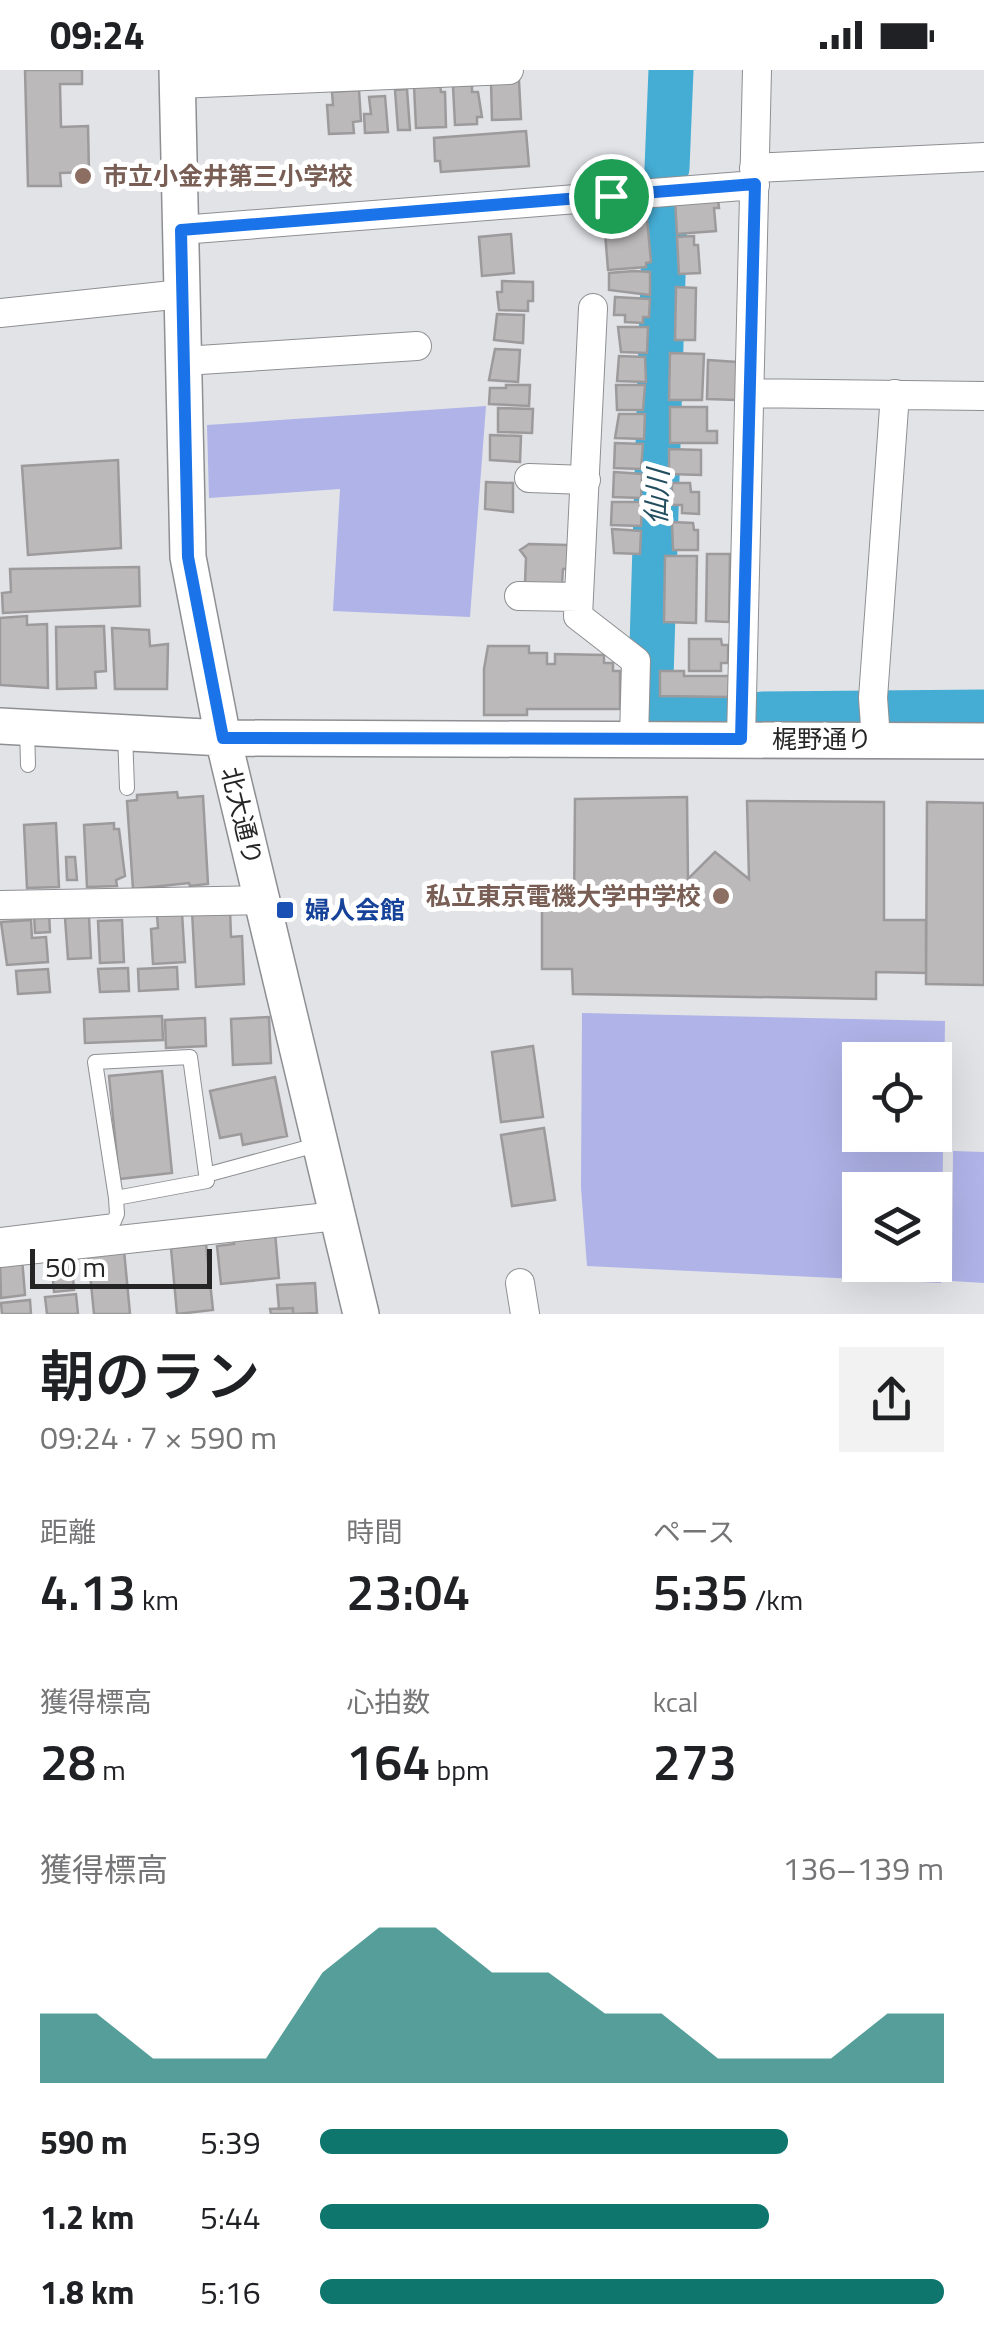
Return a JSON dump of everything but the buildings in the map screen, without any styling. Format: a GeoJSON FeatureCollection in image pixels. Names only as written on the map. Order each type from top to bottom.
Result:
{"type":"FeatureCollection","features":[{"type":"Feature","properties":{"kind":"street"},"geometry":{"type":"LineString","coordinates":[[178,77],[509,70]]}},
{"type":"Feature","properties":{"kind":"street"},"geometry":{"type":"LineString","coordinates":[[741,739],[757,70]]}},
{"type":"Feature","properties":{"kind":"street","name":"北大通り"},"geometry":{"type":"LineString","coordinates":[[178,77],[188,557],[223,738],[361,1314]]}},
{"type":"Feature","properties":{"kind":"street"},"geometry":{"type":"LineString","coordinates":[[181,230],[984,157]]}},
{"type":"Feature","properties":{"kind":"street"},"geometry":{"type":"LineString","coordinates":[[0,313],[182,294]]}},
{"type":"Feature","properties":{"kind":"street"},"geometry":{"type":"LineString","coordinates":[[593,308],[578,616],[636,661],[634,739]]}},
{"type":"Feature","properties":{"kind":"street"},"geometry":{"type":"LineString","coordinates":[[184,360],[417,346]]}},
{"type":"Feature","properties":{"kind":"street"},"geometry":{"type":"LineString","coordinates":[[750,393],[984,396]]}},
{"type":"Feature","properties":{"kind":"street"},"geometry":{"type":"LineString","coordinates":[[875,719],[895,394]]}},
{"type":"Feature","properties":{"kind":"street"},"geometry":{"type":"LineString","coordinates":[[529,478],[586,480]]}},
{"type":"Feature","properties":{"kind":"street"},"geometry":{"type":"LineString","coordinates":[[519,596],[578,596]]}},
{"type":"Feature","properties":{"kind":"street","name":"梶野通り"},"geometry":{"type":"LineString","coordinates":[[14,727],[223,738],[741,739],[875,719],[984,741]]}},
{"type":"Feature","properties":{"kind":"street"},"geometry":{"type":"LineString","coordinates":[[0,905],[263,900]]}},
{"type":"Feature","properties":{"kind":"street"},"geometry":{"type":"LineString","coordinates":[[0,1253],[337,1216]]}},
{"type":"Feature","properties":{"kind":"street"},"geometry":{"type":"LineString","coordinates":[[520,1283],[525,1314]]}},
{"type":"Feature","properties":{"kind":"lane"},"geometry":{"type":"LineString","coordinates":[[14,727],[28,765]]}},
{"type":"Feature","properties":{"kind":"lane"},"geometry":{"type":"LineString","coordinates":[[125,732],[128,788]]}},
{"type":"Feature","properties":{"kind":"lane"},"geometry":{"type":"LineString","coordinates":[[0,1235],[114,1221],[118,1214],[95,1062],[190,1057],[206,1181],[116,1198]]}},
{"type":"Feature","properties":{"kind":"lane"},"geometry":{"type":"LineString","coordinates":[[206,1175],[320,1144]]}},
{"type":"Feature","properties":{"kind":"shaded area"},"geometry":{"type":"Polygon","coordinates":[[[486,406],[470,617],[333,611],[340,489],[209,498],[207,425],[486,406]]]}},
{"type":"Feature","properties":{"kind":"shaded area"},"geometry":{"type":"Polygon","coordinates":[[[582,1013],[945,1021],[945,1042],[842,1042],[842,1152],[943,1152],[943,1172],[842,1172],[842,1278],[587,1266],[581,1188],[582,1013]]]}},
{"type":"Feature","properties":{"kind":"shaded area"},"geometry":{"type":"Polygon","coordinates":[[[953,1151],[984,1152],[984,1283],[952,1281],[953,1151]]]}},
{"type":"Feature","properties":{"kind":"waterway","name":"仙川"},"geometry":{"type":"LineString","coordinates":[[667,168],[671,70]]}},
{"type":"Feature","properties":{"kind":"waterway","name":"仙川"},"geometry":{"type":"LineString","coordinates":[[665,210],[650,713],[722,714]]}},
{"type":"Feature","properties":{"kind":"waterway","name":"仙川"},"geometry":{"type":"LineString","coordinates":[[762,714],[984,712]]}},
{"type":"Feature","properties":{"kind":"place","name":"市立小金井第三小学校"},"geometry":{"type":"Point","coordinates":[83,176]}},
{"type":"Feature","properties":{"kind":"place","name":"私立東京電機大学中学校"},"geometry":{"type":"Point","coordinates":[721,896]}},
{"type":"Feature","properties":{"kind":"place","name":"婦人会館"},"geometry":{"type":"Point","coordinates":[285,910]}},
{"type":"Feature","properties":{"kind":"route"},"geometry":{"type":"LineString","coordinates":[[755,184],[741,739],[223,738],[188,557],[181,230],[611,196],[755,184]]}}]}
